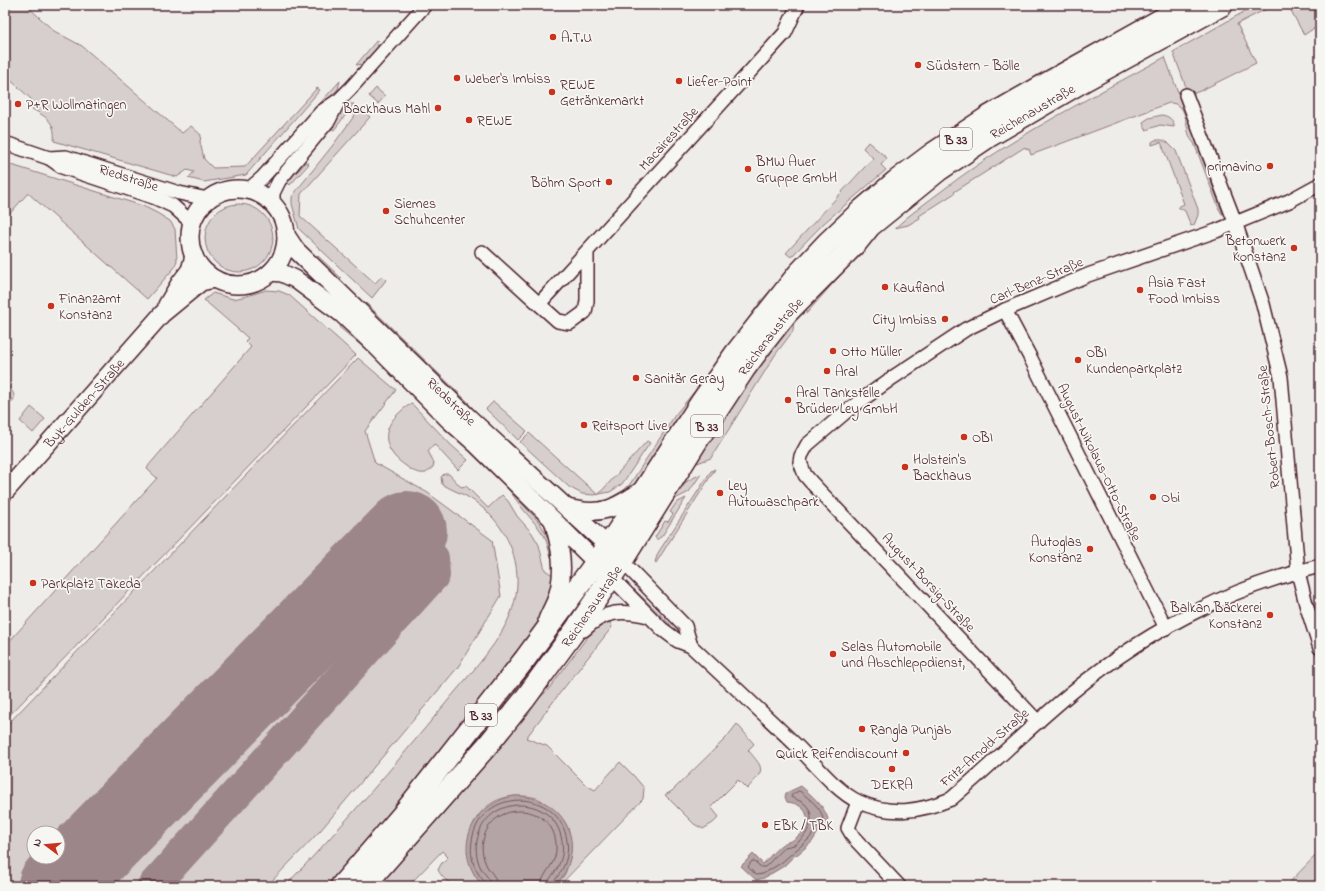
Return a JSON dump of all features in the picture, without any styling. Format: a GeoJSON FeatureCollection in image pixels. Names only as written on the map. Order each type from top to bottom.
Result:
{"type":"FeatureCollection","features":[{"type":"Feature","properties":{"kind":"main road","name":"Reichenaustraße"},"geometry":{"type":"LineString","coordinates":[[341,886],[403,814],[495,698],[603,554],[702,401],[761,319],[798,274],[827,243],[863,209],[896,181],[932,154],[988,118],[1049,82],[1187,5]]}},
{"type":"Feature","properties":{"kind":"main road","name":"Reichenaustraße"},"geometry":{"type":"LineString","coordinates":[[364,886],[486,747],[524,700],[576,629],[617,569],[693,447],[745,368],[787,313],[858,241],[870,226],[939,170],[988,137],[1087,79],[1222,5]]}},
{"type":"Feature","properties":{"kind":"street"},"geometry":{"type":"LineString","coordinates":[[248,190],[262,178],[321,112],[340,99],[426,5]]}},
{"type":"Feature","properties":{"kind":"street","name":"Macairestraße"},"geometry":{"type":"LineString","coordinates":[[539,304],[785,33],[798,5]]}},
{"type":"Feature","properties":{"kind":"street","name":"Robert-Bosch-Straße"},"geometry":{"type":"LineString","coordinates":[[1186,95],[1235,222],[1263,304],[1281,377],[1298,572],[1308,612],[1320,648]]}},
{"type":"Feature","properties":{"kind":"street"},"geometry":{"type":"LineString","coordinates":[[273,204],[273,193],[279,181],[329,120],[340,99]]}},
{"type":"Feature","properties":{"kind":"street","name":"Riedstraße"},"geometry":{"type":"LineString","coordinates":[[5,143],[49,158],[62,168],[156,198],[173,206],[192,223]]}},
{"type":"Feature","properties":{"kind":"street","name":"Riedstraße"},"geometry":{"type":"LineString","coordinates":[[49,158],[66,157],[179,193],[208,199]]}},
{"type":"Feature","properties":{"kind":"street","name":"Carl-Benz-Straße"},"geometry":{"type":"LineString","coordinates":[[800,462],[801,456],[807,445],[848,410],[892,378],[966,329],[1005,310],[1106,268],[1194,239],[1289,201],[1320,184]]}},
{"type":"Feature","properties":{"kind":"street"},"geometry":{"type":"LineString","coordinates":[[234,189],[248,190],[257,193],[273,204],[280,213],[286,236],[285,249],[279,262],[271,272],[258,281],[243,285],[228,285],[214,279],[202,269],[194,256],[190,246],[192,223],[196,214],[208,199],[220,192],[234,189]]}},
{"type":"Feature","properties":{"kind":"street","name":"Riedstraße"},"geometry":{"type":"LineString","coordinates":[[286,236],[296,250],[467,416],[567,508],[603,554],[617,569]]}},
{"type":"Feature","properties":{"kind":"street"},"geometry":{"type":"LineString","coordinates":[[482,252],[558,321],[570,323],[585,312],[587,301],[587,251]]}},
{"type":"Feature","properties":{"kind":"street","name":"Byk-Gulden-Straße"},"geometry":{"type":"LineString","coordinates":[[162,314],[180,283],[190,270],[194,256]]}},
{"type":"Feature","properties":{"kind":"street","name":"Riedstraße"},"geometry":{"type":"LineString","coordinates":[[271,272],[295,279],[315,292],[342,314],[449,420],[474,441],[553,520],[603,554]]}},
{"type":"Feature","properties":{"kind":"street","name":"Byk-Gulden-Straße"},"geometry":{"type":"LineString","coordinates":[[5,492],[162,314],[201,282],[214,279]]}},
{"type":"Feature","properties":{"kind":"street","name":"August-Nikolaus-Otto-Straße"},"geometry":{"type":"LineString","coordinates":[[1005,310],[1166,628]]}},
{"type":"Feature","properties":{"kind":"street","name":"August-Borsig-Straße"},"geometry":{"type":"LineString","coordinates":[[800,462],[810,482],[1038,722]]}},
{"type":"Feature","properties":{"kind":"street"},"geometry":{"type":"LineString","coordinates":[[567,508],[580,512],[604,511],[628,500],[648,486]]}},
{"type":"Feature","properties":{"kind":"street"},"geometry":{"type":"LineString","coordinates":[[538,640],[557,598],[561,580],[562,557],[553,520]]}},
{"type":"Feature","properties":{"kind":"street","name":"Fritz-Arnold-Straße"},"geometry":{"type":"LineString","coordinates":[[617,569],[648,616],[678,641],[692,646],[837,787],[858,802],[884,809],[908,811],[930,808],[951,799],[1090,678],[1166,628],[1204,607],[1256,585],[1320,566]]}},
{"type":"Feature","properties":{"kind":"street","name":"Fritz-Arnold-Straße"},"geometry":{"type":"LineString","coordinates":[[617,569],[685,626],[692,646]]}},
{"type":"Feature","properties":{"kind":"street"},"geometry":{"type":"LineString","coordinates":[[576,629],[584,630],[598,618],[607,614],[626,612],[648,616]]}},
{"type":"Feature","properties":{"kind":"street"},"geometry":{"type":"LineString","coordinates":[[858,802],[848,828],[854,838],[899,886]]}},
{"type":"Feature","properties":{"kind":"shaded area"},"geometry":{"type":"Polygon","coordinates":[[[5,5],[26,5],[54,31],[82,46],[182,133],[191,126],[201,135],[200,142],[204,159],[213,168],[245,167],[317,88],[320,90],[246,175],[204,182],[188,178],[194,172],[187,170],[177,177],[54,141],[54,130],[52,125],[46,118],[32,109],[31,99],[5,75],[5,5]]]}},
{"type":"Feature","properties":{"kind":"shaded area"},"geometry":{"type":"Polygon","coordinates":[[[1166,5],[1071,61],[693,397],[678,417],[634,485],[627,492],[608,501],[630,484],[675,415],[699,386],[761,301],[795,262],[837,218],[865,194],[972,115],[1069,58],[1166,5]]]}},
{"type":"Feature","properties":{"kind":"shaded area"},"geometry":{"type":"Polygon","coordinates":[[[1256,5],[1274,5],[1237,24],[1256,63],[1189,95],[1173,52],[1256,5]]]}},
{"type":"Feature","properties":{"kind":"shaded area"},"geometry":{"type":"Polygon","coordinates":[[[1288,5],[1320,5],[1320,24],[1304,35],[1288,5]]]}},
{"type":"Feature","properties":{"kind":"shaded area"},"geometry":{"type":"Polygon","coordinates":[[[377,40],[378,47],[363,64],[356,65],[377,40]]]}},
{"type":"Feature","properties":{"kind":"shaded area"},"geometry":{"type":"Polygon","coordinates":[[[1165,57],[1223,214],[1219,209],[1194,143],[1190,138],[1184,113],[1176,104],[1169,103],[1031,155],[1029,149],[1027,150],[1025,147],[954,192],[955,193],[919,216],[920,218],[908,225],[895,228],[969,171],[1024,135],[1165,57]]]}},
{"type":"Feature","properties":{"kind":"shaded area"},"geometry":{"type":"Polygon","coordinates":[[[340,81],[338,89],[265,165],[330,92],[340,81]]]}},
{"type":"Feature","properties":{"kind":"shaded area"},"geometry":{"type":"Polygon","coordinates":[[[376,88],[385,96],[378,104],[369,96],[376,88]]]}},
{"type":"Feature","properties":{"kind":"shaded area"},"geometry":{"type":"Polygon","coordinates":[[[348,104],[354,104],[334,130],[332,129],[342,110],[348,104]]]}},
{"type":"Feature","properties":{"kind":"shaded area"},"geometry":{"type":"Polygon","coordinates":[[[360,108],[370,117],[301,194],[300,216],[375,283],[382,276],[386,280],[372,298],[299,229],[292,204],[292,197],[360,108]]]}},
{"type":"Feature","properties":{"kind":"shaded area"},"geometry":{"type":"Polygon","coordinates":[[[1162,115],[1171,119],[1174,127],[1160,125],[1146,130],[1143,122],[1149,118],[1162,115]]]}},
{"type":"Feature","properties":{"kind":"shaded area"},"geometry":{"type":"Polygon","coordinates":[[[1155,140],[1167,142],[1176,151],[1198,209],[1198,215],[1194,225],[1191,226],[1185,211],[1178,207],[1184,204],[1161,142],[1152,145],[1152,142],[1155,140]]]}},
{"type":"Feature","properties":{"kind":"shaded area"},"geometry":{"type":"Polygon","coordinates":[[[868,142],[887,158],[881,165],[886,170],[824,223],[791,257],[786,253],[873,158],[863,148],[868,142]]]}},
{"type":"Feature","properties":{"kind":"shaded area"},"geometry":{"type":"Polygon","coordinates":[[[306,162],[309,164],[290,185],[285,180],[299,170],[306,162]]]}},
{"type":"Feature","properties":{"kind":"shaded area"},"geometry":{"type":"Polygon","coordinates":[[[5,163],[143,206],[157,213],[170,221],[175,229],[177,260],[175,267],[147,299],[28,193],[5,219],[5,163]]]}},
{"type":"Feature","properties":{"kind":"shaded area"},"geometry":{"type":"Polygon","coordinates":[[[278,203],[284,208],[288,216],[292,231],[290,234],[287,221],[278,203]]]}},
{"type":"Feature","properties":{"kind":"shaded area"},"geometry":{"type":"Polygon","coordinates":[[[232,204],[246,204],[258,209],[268,219],[273,231],[273,245],[268,257],[258,267],[246,272],[232,272],[220,267],[210,257],[205,245],[205,231],[210,219],[220,209],[232,204]]]}},
{"type":"Feature","properties":{"kind":"shaded area"},"geometry":{"type":"Polygon","coordinates":[[[317,255],[341,278],[339,280],[313,261],[317,255]]]}},
{"type":"Feature","properties":{"kind":"shaded area"},"geometry":{"type":"Polygon","coordinates":[[[849,265],[806,314],[807,307],[849,265]]]}},
{"type":"Feature","properties":{"kind":"shaded area"},"geometry":{"type":"Polygon","coordinates":[[[266,290],[279,291],[289,295],[356,355],[5,720],[5,646],[157,478],[147,469],[149,465],[251,347],[245,341],[248,338],[204,300],[213,293],[233,299],[266,290]]]}},
{"type":"Feature","properties":{"kind":"shaded area"},"geometry":{"type":"Polygon","coordinates":[[[366,303],[469,403],[466,406],[366,306],[366,303]]]}},
{"type":"Feature","properties":{"kind":"shaded area"},"geometry":{"type":"Polygon","coordinates":[[[794,318],[793,331],[775,355],[711,458],[689,466],[736,393],[794,318]]]}},
{"type":"Feature","properties":{"kind":"shaded area"},"geometry":{"type":"Polygon","coordinates":[[[340,326],[358,336],[395,374],[339,327],[340,326]]]}},
{"type":"Feature","properties":{"kind":"shaded area"},"geometry":{"type":"Polygon","coordinates":[[[358,358],[396,390],[365,431],[375,463],[428,493],[492,540],[501,596],[458,667],[320,831],[267,886],[5,886],[5,727],[358,358]]]}},
{"type":"Feature","properties":{"kind":"shaded area"},"geometry":{"type":"Polygon","coordinates":[[[5,383],[14,395],[13,400],[6,404],[5,383]]]}},
{"type":"Feature","properties":{"kind":"shaded area"},"geometry":{"type":"Polygon","coordinates":[[[421,401],[436,411],[540,523],[552,545],[554,562],[545,537],[510,491],[421,401]]]}},
{"type":"Feature","properties":{"kind":"shaded area"},"geometry":{"type":"Polygon","coordinates":[[[493,402],[527,431],[518,440],[486,409],[493,402]]]}},
{"type":"Feature","properties":{"kind":"shaded area"},"geometry":{"type":"Polygon","coordinates":[[[412,404],[451,445],[468,460],[458,470],[434,444],[428,451],[434,463],[433,467],[426,473],[418,473],[413,471],[399,461],[394,455],[387,442],[388,429],[391,422],[397,415],[412,404]]]}},
{"type":"Feature","properties":{"kind":"shaded area"},"geometry":{"type":"Polygon","coordinates":[[[31,407],[45,419],[33,433],[20,421],[31,407]]]}},
{"type":"Feature","properties":{"kind":"shaded area"},"geometry":{"type":"Polygon","coordinates":[[[529,433],[597,494],[582,494],[569,487],[520,442],[529,433]]]}},
{"type":"Feature","properties":{"kind":"shaded area"},"geometry":{"type":"Polygon","coordinates":[[[647,441],[650,443],[622,484],[610,492],[599,494],[647,441]]]}},
{"type":"Feature","properties":{"kind":"shaded area"},"geometry":{"type":"Polygon","coordinates":[[[715,469],[656,563],[658,553],[711,471],[715,469]]]}},
{"type":"Feature","properties":{"kind":"shaded area"},"geometry":{"type":"Polygon","coordinates":[[[444,474],[449,474],[461,487],[466,486],[488,508],[502,495],[508,501],[517,516],[532,533],[539,545],[545,570],[551,574],[556,574],[544,613],[498,676],[421,773],[411,788],[332,886],[285,886],[367,796],[479,664],[501,633],[510,615],[515,601],[517,580],[516,566],[510,545],[499,525],[484,509],[466,496],[442,484],[441,477],[444,474]]]}},
{"type":"Feature","properties":{"kind":"shaded area"},"geometry":{"type":"Polygon","coordinates":[[[701,474],[689,492],[673,500],[687,481],[701,474]]]}},
{"type":"Feature","properties":{"kind":"shaded area"},"geometry":{"type":"Polygon","coordinates":[[[686,498],[662,536],[656,539],[655,537],[665,521],[668,522],[673,514],[670,512],[676,503],[686,498]]]}},
{"type":"Feature","properties":{"kind":"shaded area"},"geometry":{"type":"Polygon","coordinates":[[[1320,522],[1320,549],[1318,549],[1316,523],[1320,522]]]}},
{"type":"Feature","properties":{"kind":"shaded area"},"geometry":{"type":"Polygon","coordinates":[[[586,589],[589,591],[492,722],[429,800],[426,797],[586,589]]]}},
{"type":"Feature","properties":{"kind":"shaded area"},"geometry":{"type":"Polygon","coordinates":[[[634,589],[671,625],[669,628],[632,592],[634,589]]]}},
{"type":"Feature","properties":{"kind":"shaded area"},"geometry":{"type":"Polygon","coordinates":[[[609,619],[612,627],[526,738],[547,746],[586,785],[595,790],[620,762],[644,788],[643,799],[559,886],[555,886],[565,874],[567,867],[569,838],[568,828],[561,817],[541,800],[523,796],[501,799],[488,806],[478,816],[471,829],[468,844],[469,859],[474,873],[483,886],[458,886],[447,881],[438,870],[441,864],[448,857],[442,851],[408,886],[385,886],[378,880],[524,712],[548,690],[591,632],[609,619]]]}},
{"type":"Feature","properties":{"kind":"shaded area"},"geometry":{"type":"Polygon","coordinates":[[[737,724],[754,744],[748,750],[758,762],[761,770],[747,789],[738,780],[711,807],[719,817],[703,829],[694,824],[665,795],[672,791],[726,738],[737,724]]]}},
{"type":"Feature","properties":{"kind":"shaded area"},"geometry":{"type":"Polygon","coordinates":[[[1320,851],[1320,886],[1286,886],[1320,851]]]}},
{"type":"Feature","properties":{"kind":"water"},"geometry":{"type":"Polygon","coordinates":[[[801,786],[824,809],[828,819],[812,842],[784,866],[764,878],[756,880],[741,866],[753,854],[763,864],[781,845],[797,837],[806,826],[807,815],[804,810],[800,806],[787,802],[785,797],[786,793],[801,786]]]}},
{"type":"Feature","properties":{"kind":"water"},"geometry":{"type":"Polygon","coordinates":[[[514,796],[532,798],[547,804],[559,814],[567,826],[571,841],[571,856],[565,871],[555,886],[483,886],[473,873],[468,859],[467,845],[470,831],[476,819],[486,809],[499,801],[514,796]]]}},
{"type":"Feature","properties":{"kind":"taxiway"},"geometry":{"type":"LineString","coordinates":[[153,886],[434,575],[433,558],[407,531]]}},
{"type":"Feature","properties":{"kind":"runway"},"geometry":{"type":"LineString","coordinates":[[58,886],[407,531]]}},
{"type":"Feature","properties":{"kind":"place","name":"A.T.U"},"geometry":{"type":"Point","coordinates":[553,37]}},
{"type":"Feature","properties":{"kind":"place","name":"Südstern - Bölle"},"geometry":{"type":"Point","coordinates":[918,65]}},
{"type":"Feature","properties":{"kind":"place","name":"Weber's Imbiss"},"geometry":{"type":"Point","coordinates":[457,78]}},
{"type":"Feature","properties":{"kind":"place","name":"Liefer-Point"},"geometry":{"type":"Point","coordinates":[679,81]}},
{"type":"Feature","properties":{"kind":"place","name":"REWE Getränkemarkt"},"geometry":{"type":"Point","coordinates":[552,92]}},
{"type":"Feature","properties":{"kind":"place","name":"P+R Wollmatingen"},"geometry":{"type":"Point","coordinates":[18,104]}},
{"type":"Feature","properties":{"kind":"place","name":"Backhaus Mahl"},"geometry":{"type":"Point","coordinates":[438,108]}},
{"type":"Feature","properties":{"kind":"place","name":"REWE"},"geometry":{"type":"Point","coordinates":[469,120]}},
{"type":"Feature","properties":{"kind":"place","name":"primavino"},"geometry":{"type":"Point","coordinates":[1270,166]}},
{"type":"Feature","properties":{"kind":"place","name":"BMW Auer Gruppe GmbH"},"geometry":{"type":"Point","coordinates":[748,169]}},
{"type":"Feature","properties":{"kind":"place","name":"Böhm Sport"},"geometry":{"type":"Point","coordinates":[609,182]}},
{"type":"Feature","properties":{"kind":"place","name":"Siemes Schuhcenter"},"geometry":{"type":"Point","coordinates":[386,211]}},
{"type":"Feature","properties":{"kind":"place","name":"Betonwerk Konstanz"},"geometry":{"type":"Point","coordinates":[1294,248]}},
{"type":"Feature","properties":{"kind":"place","name":"Kaufland"},"geometry":{"type":"Point","coordinates":[885,287]}},
{"type":"Feature","properties":{"kind":"place","name":"Asia Fast Food Imbiss"},"geometry":{"type":"Point","coordinates":[1140,290]}},
{"type":"Feature","properties":{"kind":"place","name":"Finanzamt Konstanz"},"geometry":{"type":"Point","coordinates":[51,306]}},
{"type":"Feature","properties":{"kind":"place","name":"City Imbiss"},"geometry":{"type":"Point","coordinates":[945,319]}},
{"type":"Feature","properties":{"kind":"place","name":"Otto Müller"},"geometry":{"type":"Point","coordinates":[833,351]}},
{"type":"Feature","properties":{"kind":"place","name":"OBI Kundenparkplatz"},"geometry":{"type":"Point","coordinates":[1078,360]}},
{"type":"Feature","properties":{"kind":"place","name":"Aral"},"geometry":{"type":"Point","coordinates":[827,371]}},
{"type":"Feature","properties":{"kind":"place","name":"Sanitär Geray"},"geometry":{"type":"Point","coordinates":[636,378]}},
{"type":"Feature","properties":{"kind":"place","name":"Aral Tankstelle Brüder Ley GmbH"},"geometry":{"type":"Point","coordinates":[788,400]}},
{"type":"Feature","properties":{"kind":"place","name":"Reitsport Live"},"geometry":{"type":"Point","coordinates":[584,425]}},
{"type":"Feature","properties":{"kind":"place","name":"OBI"},"geometry":{"type":"Point","coordinates":[964,437]}},
{"type":"Feature","properties":{"kind":"place","name":"Holstein's Backhaus"},"geometry":{"type":"Point","coordinates":[905,467]}},
{"type":"Feature","properties":{"kind":"place","name":"Ley Autowaschpark"},"geometry":{"type":"Point","coordinates":[720,493]}},
{"type":"Feature","properties":{"kind":"place","name":"Obi"},"geometry":{"type":"Point","coordinates":[1153,497]}},
{"type":"Feature","properties":{"kind":"place","name":"Autoglas Konstanz"},"geometry":{"type":"Point","coordinates":[1090,549]}},
{"type":"Feature","properties":{"kind":"place","name":"Parkplatz Takeda"},"geometry":{"type":"Point","coordinates":[33,583]}},
{"type":"Feature","properties":{"kind":"place","name":"Balkan Bäckerei Konstanz"},"geometry":{"type":"Point","coordinates":[1270,615]}},
{"type":"Feature","properties":{"kind":"place","name":"Selas Automobile und Abschleppdienst,"},"geometry":{"type":"Point","coordinates":[833,654]}},
{"type":"Feature","properties":{"kind":"place","name":"Rangla Punjab"},"geometry":{"type":"Point","coordinates":[862,729]}},
{"type":"Feature","properties":{"kind":"place","name":"Quick Reifendiscount"},"geometry":{"type":"Point","coordinates":[906,753]}},
{"type":"Feature","properties":{"kind":"place","name":"DEKRA"},"geometry":{"type":"Point","coordinates":[892,769]}},
{"type":"Feature","properties":{"kind":"place","name":"EBK / TBK"},"geometry":{"type":"Point","coordinates":[765,825]}}]}
